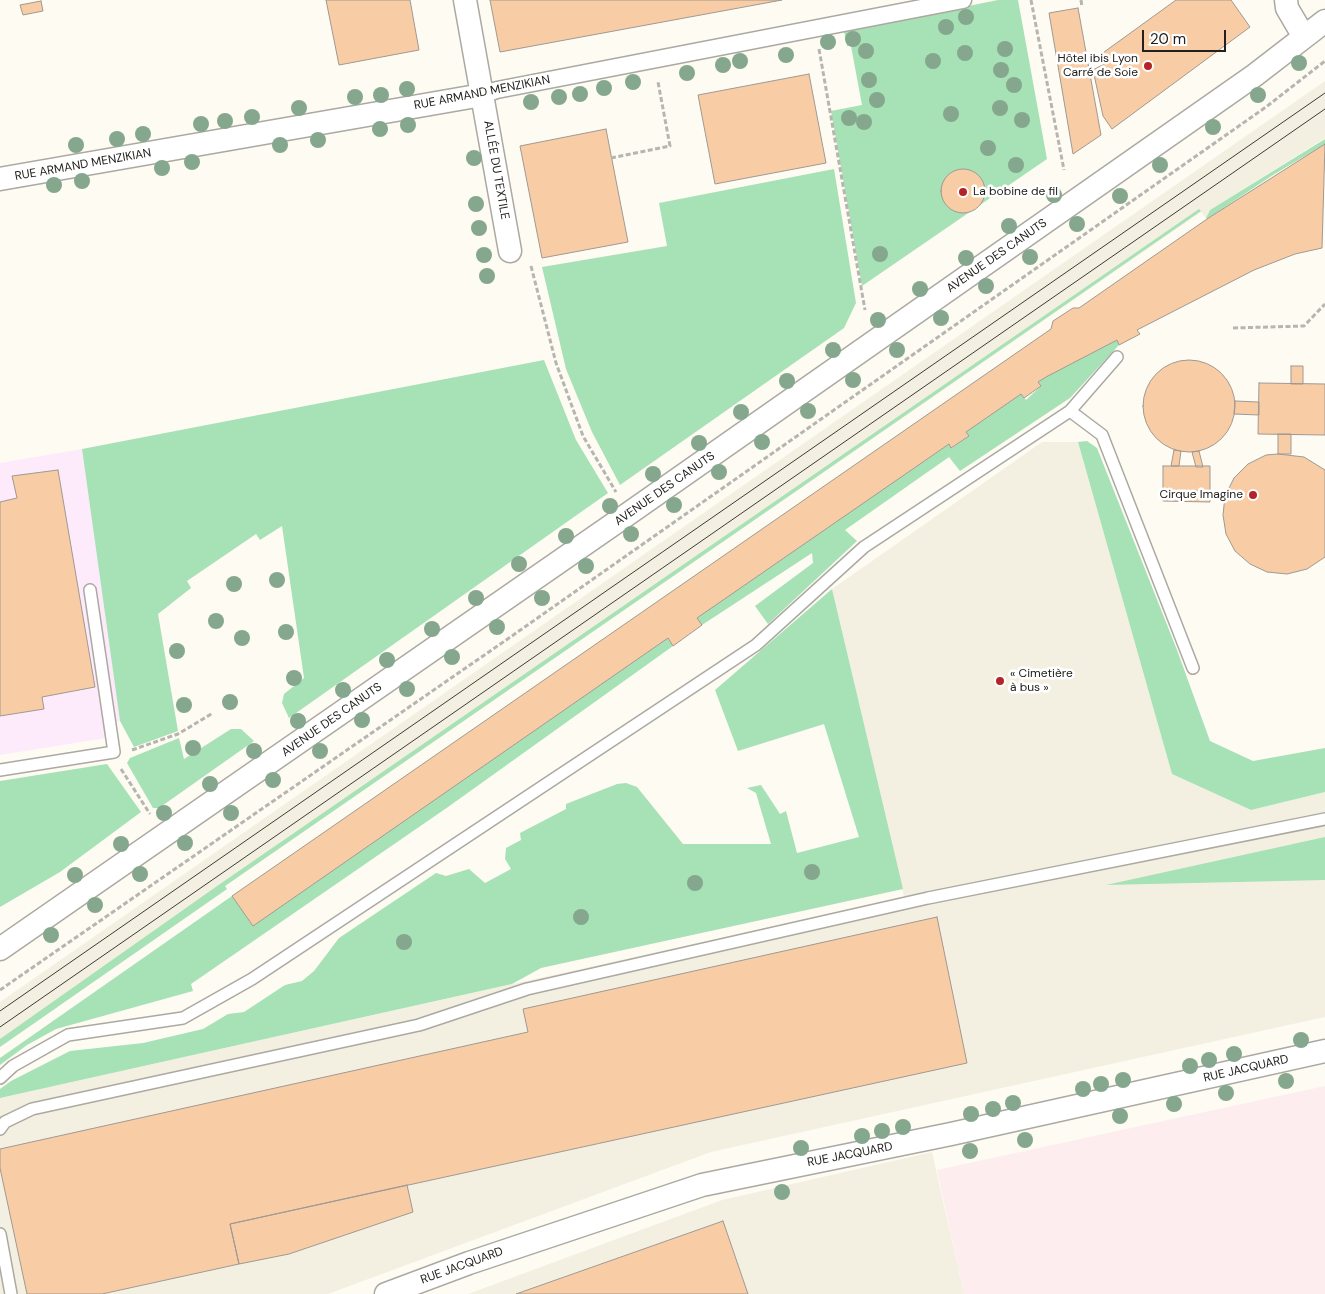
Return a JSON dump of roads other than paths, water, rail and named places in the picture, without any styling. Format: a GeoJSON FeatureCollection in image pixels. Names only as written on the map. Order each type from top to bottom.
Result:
{"type":"FeatureCollection","features":[{"type":"Feature","properties":{"kind":"street","name":"ALLÉE DU TEXTILE"},"geometry":{"type":"LineString","coordinates":[[464,0],[510,251]]}},
{"type":"Feature","properties":{"kind":"street","name":"RUE ARMAND MENZIKIAN"},"geometry":{"type":"LineString","coordinates":[[0,180],[482,95],[497,90],[963,0]]}},
{"type":"Feature","properties":{"kind":"street"},"geometry":{"type":"LineString","coordinates":[[1286,0],[1287,8],[1304,37]]}},
{"type":"Feature","properties":{"kind":"street","name":"AVENUE DES CANUTS"},"geometry":{"type":"LineString","coordinates":[[0,949],[637,509],[1239,86],[1325,21]]}},
{"type":"Feature","properties":{"kind":"street","name":"RUE JACQUARD"},"geometry":{"type":"LineString","coordinates":[[386,1294],[469,1263],[702,1185],[951,1134],[1325,1052]]}},
{"type":"Feature","properties":{"kind":"lane"},"geometry":{"type":"LineString","coordinates":[[0,1078],[13,1066],[68,1035],[183,1018],[252,979],[756,645],[864,547],[1070,411],[1117,357]]}},
{"type":"Feature","properties":{"kind":"lane"},"geometry":{"type":"LineString","coordinates":[[1070,411],[1102,435],[1193,668]]}},
{"type":"Feature","properties":{"kind":"lane"},"geometry":{"type":"LineString","coordinates":[[0,770],[114,752],[90,590]]}},
{"type":"Feature","properties":{"kind":"lane"},"geometry":{"type":"LineString","coordinates":[[0,1129],[5,1122],[32,1109],[419,1025],[536,987],[928,898],[1325,819]]}},
{"type":"Feature","properties":{"kind":"lane"},"geometry":{"type":"LineString","coordinates":[[0,1234],[11,1294]]}},
{"type":"Feature","properties":{"kind":"tram line"},"geometry":{"type":"LineString","coordinates":[[0,1011],[1325,93]]}},
{"type":"Feature","properties":{"kind":"tram line"},"geometry":{"type":"LineString","coordinates":[[0,1027],[1325,109]]}},
{"type":"Feature","properties":{"kind":"place","name":"Hôtel ibis Lyon Carré de Soie"},"geometry":{"type":"Point","coordinates":[1148,66]}},
{"type":"Feature","properties":{"kind":"place","name":"La bobine de fil"},"geometry":{"type":"Point","coordinates":[963,192]}},
{"type":"Feature","properties":{"kind":"place","name":"Cirque Imagine"},"geometry":{"type":"Point","coordinates":[1253,495]}},
{"type":"Feature","properties":{"kind":"place","name":"« Cimetière à bus »"},"geometry":{"type":"Point","coordinates":[1000,681]}}]}
